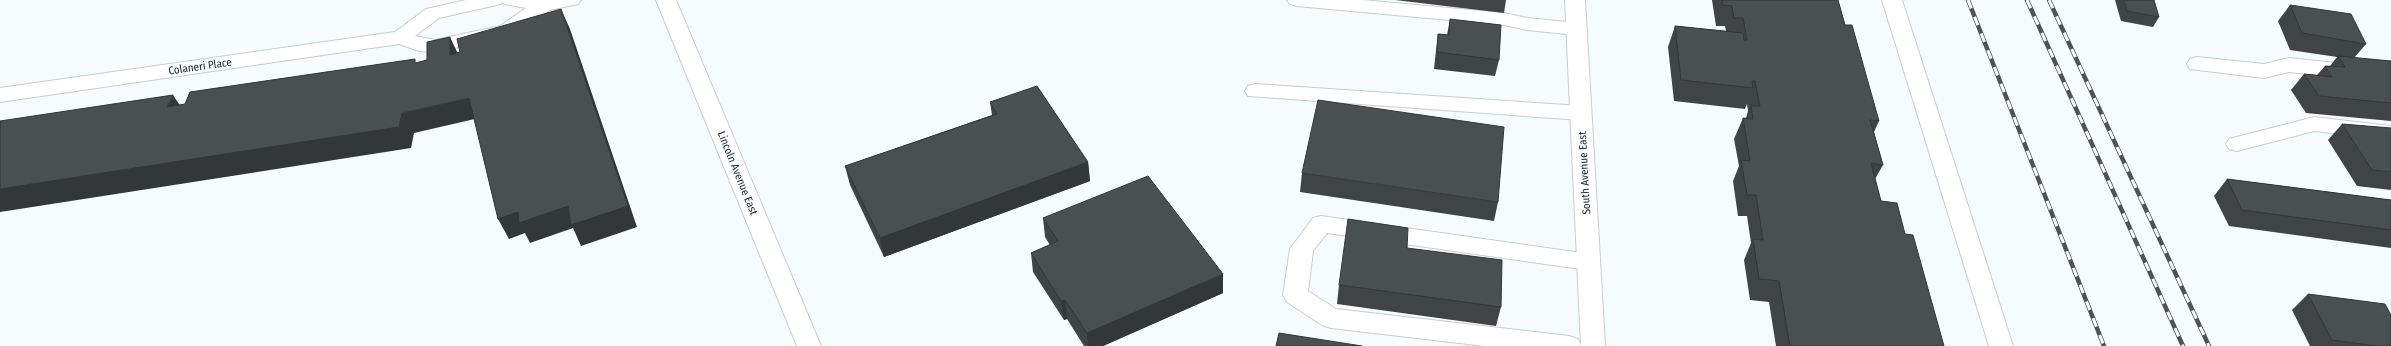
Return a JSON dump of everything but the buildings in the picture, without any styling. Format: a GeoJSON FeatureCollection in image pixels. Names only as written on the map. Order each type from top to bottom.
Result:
{"type":"FeatureCollection","features":[{"type":"Feature","properties":{"kind":"street","name":"Colaneri Place"},"geometry":{"type":"LineString","coordinates":[[0,94],[401,36],[433,13],[494,0]]}},
{"type":"Feature","properties":{"kind":"street"},"geometry":{"type":"LineString","coordinates":[[511,0],[544,5],[571,0]]}},
{"type":"Feature","properties":{"kind":"street","name":"Lincoln Avenue East"},"geometry":{"type":"LineString","coordinates":[[666,0],[809,346]]}},
{"type":"Feature","properties":{"kind":"street"},"geometry":{"type":"LineString","coordinates":[[1297,0],[1504,19],[1527,24],[1576,29]]}},
{"type":"Feature","properties":{"kind":"street","name":"South Avenue East"},"geometry":{"type":"LineString","coordinates":[[1575,0],[1593,346]]}},
{"type":"Feature","properties":{"kind":"street"},"geometry":{"type":"LineString","coordinates":[[1892,0],[2001,346]]}},
{"type":"Feature","properties":{"kind":"street"},"geometry":{"type":"LineString","coordinates":[[401,36],[420,45],[435,46],[506,31],[544,5]]}},
{"type":"Feature","properties":{"kind":"street"},"geometry":{"type":"LineString","coordinates":[[2197,64],[2264,71],[2289,65],[2391,76]]}},
{"type":"Feature","properties":{"kind":"street"},"geometry":{"type":"LineString","coordinates":[[1255,91],[1581,113]]}},
{"type":"Feature","properties":{"kind":"street"},"geometry":{"type":"LineString","coordinates":[[2237,144],[2314,124],[2391,132]]}},
{"type":"Feature","properties":{"kind":"street"},"geometry":{"type":"LineString","coordinates":[[1569,346],[1332,318],[1295,295],[1302,249],[1321,224],[1588,261]]}},
{"type":"Feature","properties":{"kind":"railway"},"geometry":{"type":"LineString","coordinates":[[1968,0],[2104,346]]}},
{"type":"Feature","properties":{"kind":"railway"},"geometry":{"type":"LineString","coordinates":[[2027,0],[2183,346]]}},
{"type":"Feature","properties":{"kind":"railway"},"geometry":{"type":"LineString","coordinates":[[2049,0],[2209,346]]}}]}
